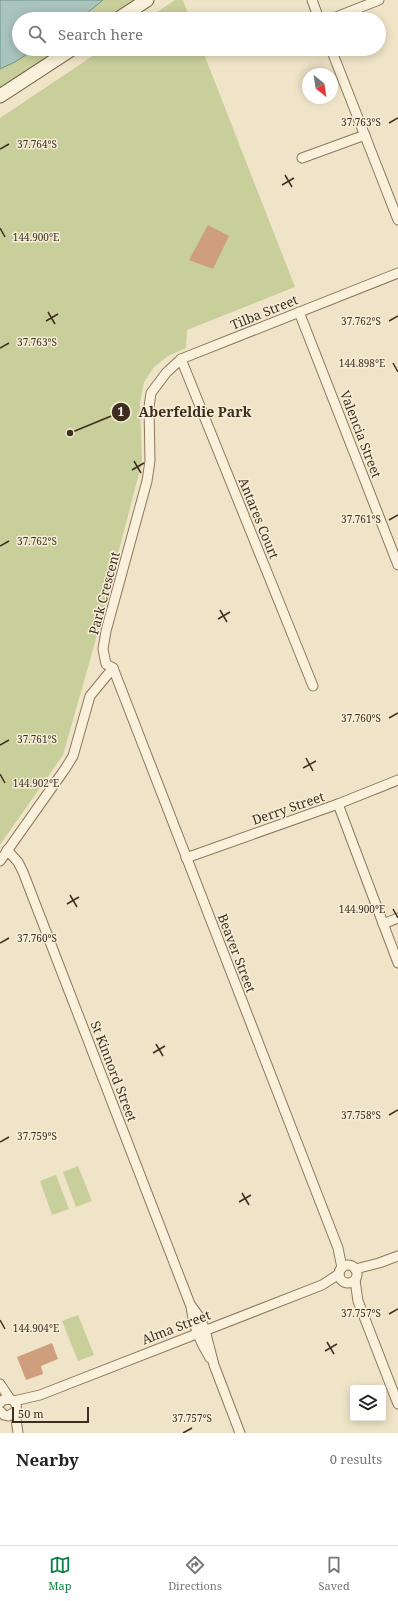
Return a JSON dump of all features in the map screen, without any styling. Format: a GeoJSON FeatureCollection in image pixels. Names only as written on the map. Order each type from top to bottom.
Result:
{"type":"FeatureCollection","features":[{"type":"Feature","properties":{"kind":"street"},"geometry":{"type":"LineString","coordinates":[[129,12],[147,0]]}},
{"type":"Feature","properties":{"kind":"street"},"geometry":{"type":"LineString","coordinates":[[312,0],[316,12]]}},
{"type":"Feature","properties":{"kind":"street"},"geometry":{"type":"LineString","coordinates":[[349,12],[379,0]]}},
{"type":"Feature","properties":{"kind":"street"},"geometry":{"type":"LineString","coordinates":[[0,96],[61,56]]}},
{"type":"Feature","properties":{"kind":"street"},"geometry":{"type":"LineString","coordinates":[[334,56],[398,220]]}},
{"type":"Feature","properties":{"kind":"street"},"geometry":{"type":"LineString","coordinates":[[302,158],[365,135]]}},
{"type":"Feature","properties":{"kind":"street","name":"Tilba Street"},"geometry":{"type":"LineString","coordinates":[[151,393],[166,374],[181,359],[398,273]]}},
{"type":"Feature","properties":{"kind":"street","name":"Valencia Street"},"geometry":{"type":"LineString","coordinates":[[299,312],[398,565]]}},
{"type":"Feature","properties":{"kind":"street","name":"Antares Court"},"geometry":{"type":"LineString","coordinates":[[181,359],[313,686]]}},
{"type":"Feature","properties":{"kind":"street","name":"Park Crescent"},"geometry":{"type":"LineString","coordinates":[[113,668],[106,664],[103,649],[106,631],[147,481],[150,461],[149,408],[151,393]]}},
{"type":"Feature","properties":{"kind":"street"},"geometry":{"type":"LineString","coordinates":[[0,861],[73,756],[90,696],[113,668]]}},
{"type":"Feature","properties":{"kind":"street","name":"Beaver Street"},"geometry":{"type":"LineString","coordinates":[[113,668],[398,1404]]}},
{"type":"Feature","properties":{"kind":"street","name":"Derry Street"},"geometry":{"type":"LineString","coordinates":[[186,858],[338,804],[398,780]]}},
{"type":"Feature","properties":{"kind":"street"},"geometry":{"type":"LineString","coordinates":[[338,804],[398,963]]}},
{"type":"Feature","properties":{"kind":"street","name":"St Kinnord Street"},"geometry":{"type":"LineString","coordinates":[[8,850],[24,872],[190,1304],[200,1318],[201,1332],[240,1433]]}},
{"type":"Feature","properties":{"kind":"street"},"geometry":{"type":"LineString","coordinates":[[383,924],[398,918]]}},
{"type":"Feature","properties":{"kind":"street","name":"Alma Street"},"geometry":{"type":"LineString","coordinates":[[2,1414],[11,1415],[8,1403],[40,1395],[348,1274],[398,1256]]}},
{"type":"Feature","properties":{"kind":"street"},"geometry":{"type":"LineString","coordinates":[[0,1384],[8,1403],[17,1433]]}},
{"type":"Feature","properties":{"kind":"street"},"geometry":{"type":"LineString","coordinates":[[2,1414],[17,1433]]}},
{"type":"Feature","properties":{"kind":"green space"},"geometry":{"type":"Polygon","coordinates":[[[103,0],[138,0],[120,12],[88,12],[103,0]]]}},
{"type":"Feature","properties":{"kind":"green space"},"geometry":{"type":"Polygon","coordinates":[[[175,0],[183,0],[187,12],[157,12],[175,0]]]}},
{"type":"Feature","properties":{"kind":"green space"},"geometry":{"type":"Polygon","coordinates":[[[24,56],[53,56],[0,91],[0,69],[24,56]]]}},
{"type":"Feature","properties":{"kind":"green space"},"geometry":{"type":"Polygon","coordinates":[[[93,56],[205,56],[295,287],[187,330],[186,348],[168,356],[154,367],[144,382],[140,403],[142,462],[94,646],[63,755],[0,845],[0,118],[93,56]]]}},
{"type":"Feature","properties":{"kind":"green space"},"geometry":{"type":"Polygon","coordinates":[[[78,1166],[92,1201],[76,1207],[63,1172],[78,1166]]]}},
{"type":"Feature","properties":{"kind":"green space"},"geometry":{"type":"Polygon","coordinates":[[[56,1175],[69,1209],[52,1215],[40,1181],[56,1175]]]}},
{"type":"Feature","properties":{"kind":"green space"},"geometry":{"type":"Polygon","coordinates":[[[78,1315],[94,1355],[78,1361],[62,1321],[78,1315]]]}},
{"type":"Feature","properties":{"kind":"water"},"geometry":{"type":"Polygon","coordinates":[[[0,0],[103,0],[88,12],[12,12],[12,56],[24,56],[0,69],[0,0]]]}},
{"type":"Feature","properties":{"kind":"building"},"geometry":{"type":"Polygon","coordinates":[[[208,225],[229,236],[213,269],[189,260],[208,225]]]}},
{"type":"Feature","properties":{"kind":"building"},"geometry":{"type":"Polygon","coordinates":[[[52,1343],[58,1359],[41,1366],[43,1374],[26,1380],[17,1357],[52,1343]]]}},
{"type":"Feature","properties":{"kind":"place","name":"Aberfeldie Park"},"geometry":{"type":"Point","coordinates":[70,433]}}]}
